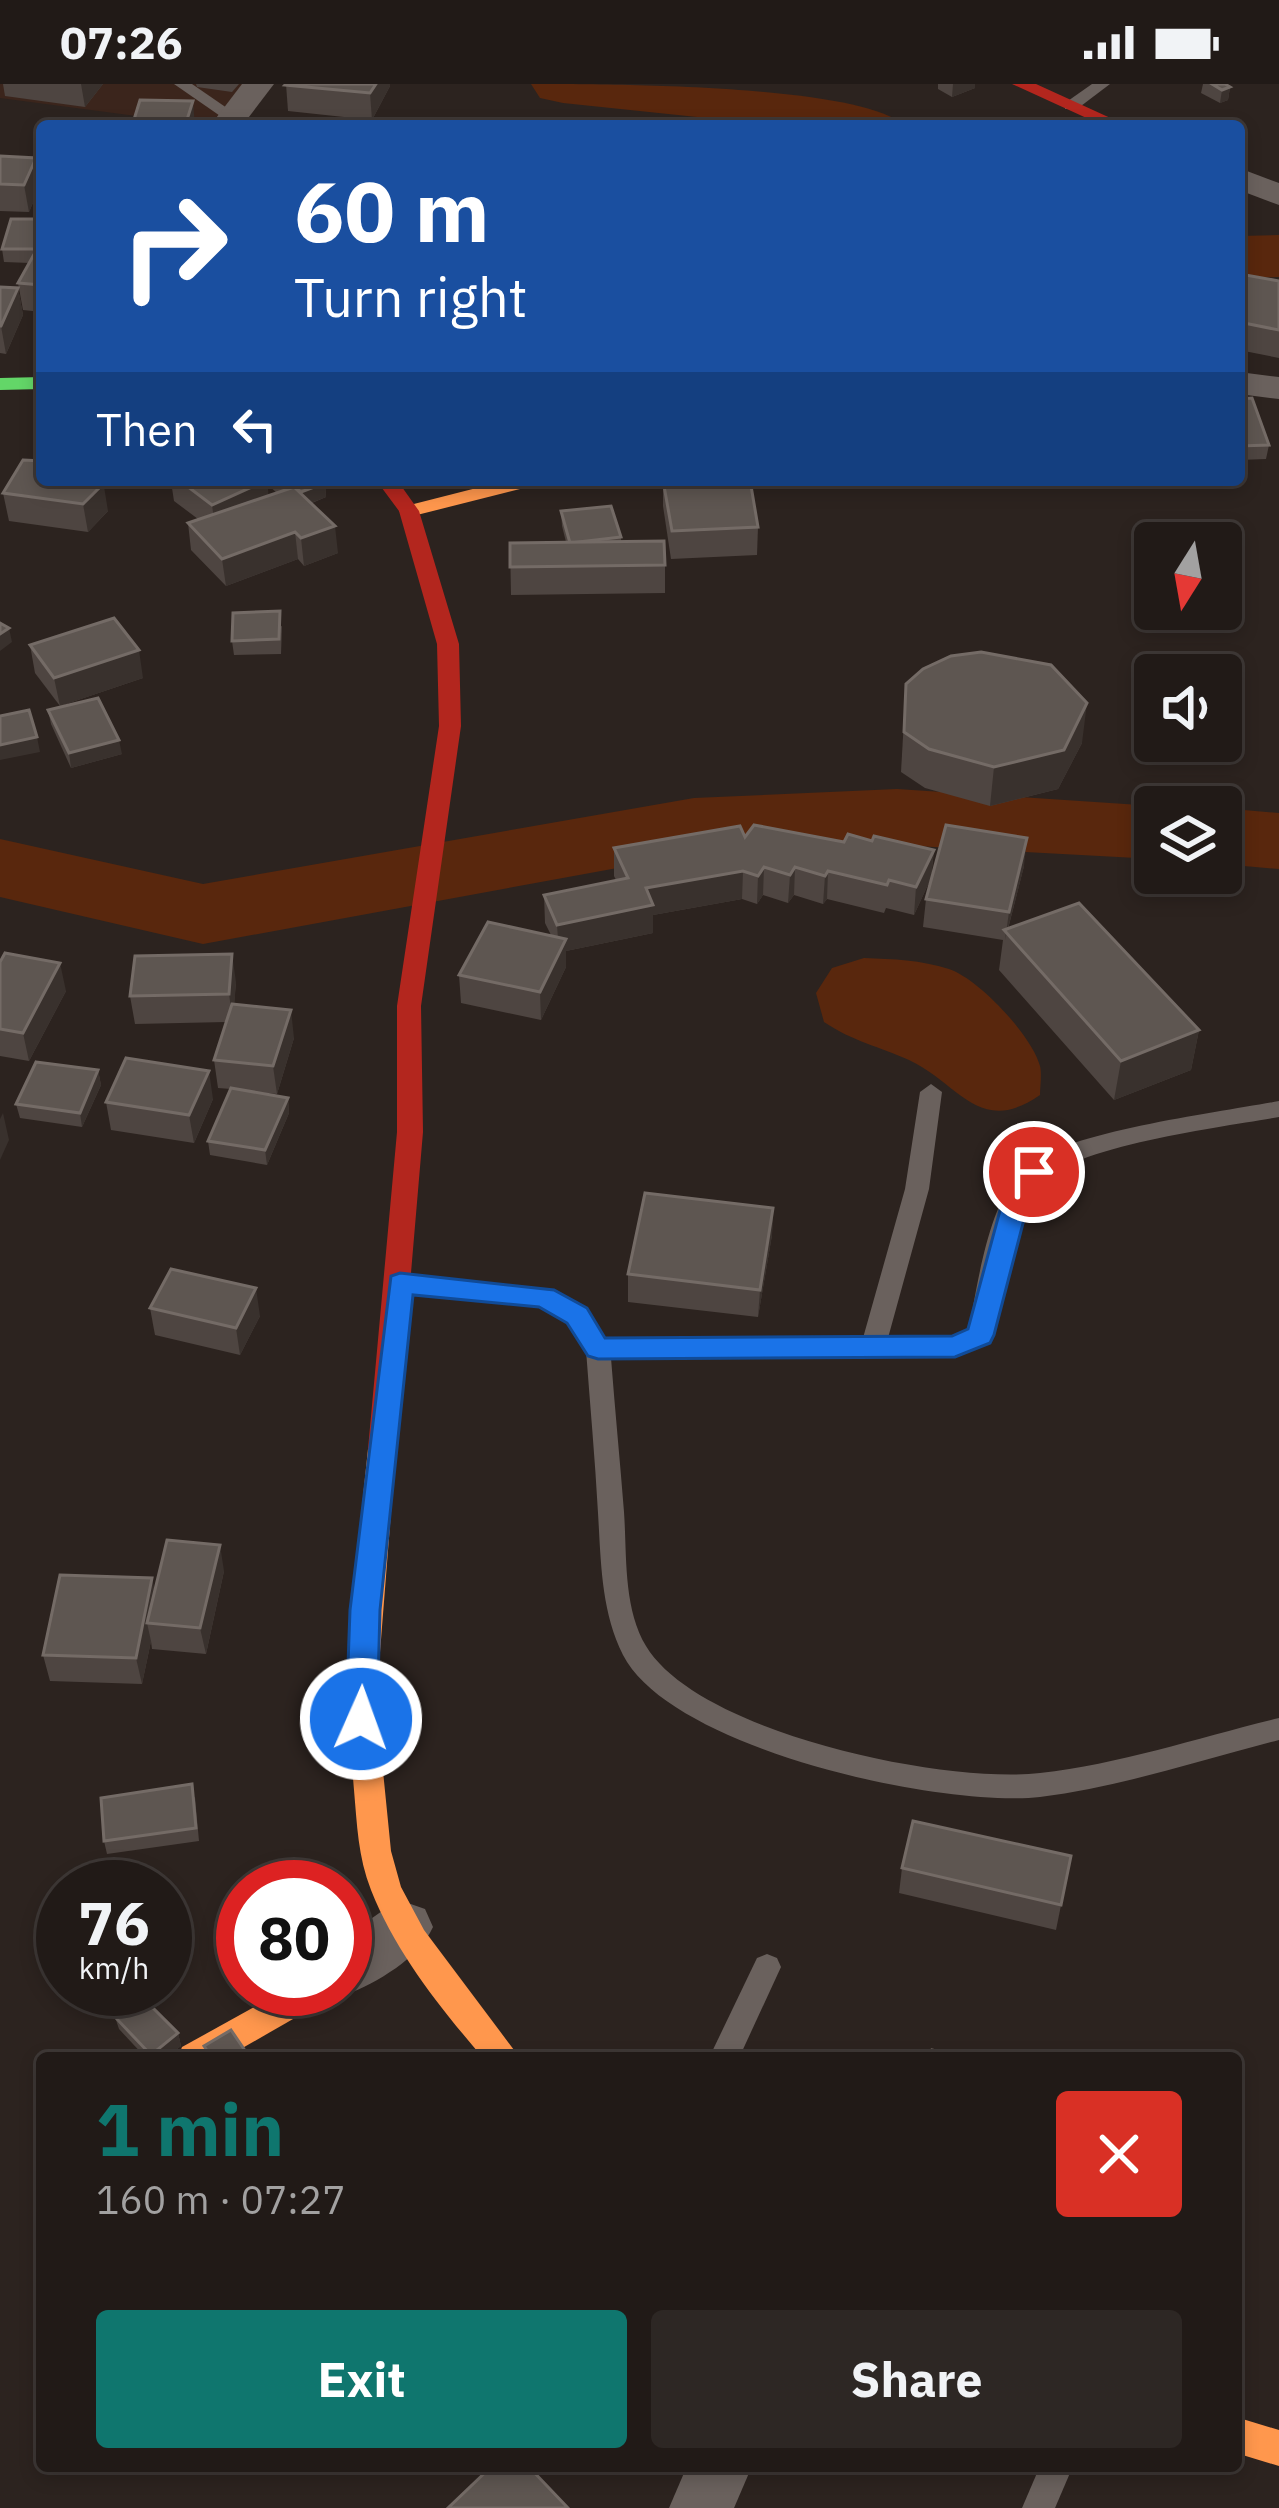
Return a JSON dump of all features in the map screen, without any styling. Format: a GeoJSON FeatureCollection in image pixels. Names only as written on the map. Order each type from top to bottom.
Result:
{"type":"FeatureCollection","features":[{"type":"Feature","properties":{"kind":"main road"},"geometry":{"type":"LineString","coordinates":[[1021,84],[1105,120]]}},
{"type":"Feature","properties":{"kind":"main road"},"geometry":{"type":"LineString","coordinates":[[0,384],[36,383]]}},
{"type":"Feature","properties":{"kind":"main road"},"geometry":{"type":"LineString","coordinates":[[390,486],[409,511],[448,644],[450,726],[409,1006],[410,1132],[400,1283],[365,1610],[361,1719],[377,1860],[405,1928],[499,2052]]}},
{"type":"Feature","properties":{"kind":"main road"},"geometry":{"type":"LineString","coordinates":[[409,511],[495,486]]}},
{"type":"Feature","properties":{"kind":"main road"},"geometry":{"type":"LineString","coordinates":[[205,2052],[269,2016]]}},
{"type":"Feature","properties":{"kind":"main road"},"geometry":{"type":"LineString","coordinates":[[1242,2436],[1279,2448]]}},
{"type":"Feature","properties":{"kind":"street"},"geometry":{"type":"LineString","coordinates":[[231,120],[258,84]]}},
{"type":"Feature","properties":{"kind":"street"},"geometry":{"type":"LineString","coordinates":[[1245,181],[1279,195]]}},
{"type":"Feature","properties":{"kind":"street"},"geometry":{"type":"LineString","coordinates":[[1245,384],[1279,388]]}},
{"type":"Feature","properties":{"kind":"street"},"geometry":{"type":"LineString","coordinates":[[372,1951],[405,1928]]}},
{"type":"Feature","properties":{"kind":"street"},"geometry":{"type":"LineString","coordinates":[[701,2508],[717,2472]]}},
{"type":"Feature","properties":{"kind":"lane"},"geometry":{"type":"LineString","coordinates":[[182,84],[227,120]]}},
{"type":"Feature","properties":{"kind":"lane"},"geometry":{"type":"LineString","coordinates":[[1071,106],[1102,84]]}},
{"type":"Feature","properties":{"kind":"lane"},"geometry":{"type":"LineString","coordinates":[[873,1347],[917,1189],[931,1092]]}},
{"type":"Feature","properties":{"kind":"lane"},"geometry":{"type":"LineString","coordinates":[[598,1348],[955,1347],[980,1335],[1015,1203],[1034,1172],[1076,1152],[1279,1108]]}},
{"type":"Feature","properties":{"kind":"lane"},"geometry":{"type":"LineString","coordinates":[[400,1283],[544,1297],[577,1316],[598,1348],[619,1616],[639,1660],[679,1694],[755,1736],[863,1766],[963,1784],[1036,1785],[1279,1730]]}},
{"type":"Feature","properties":{"kind":"lane"},"geometry":{"type":"LineString","coordinates":[[727,2052],[767,1966]]}},
{"type":"Feature","properties":{"kind":"lane"},"geometry":{"type":"LineString","coordinates":[[1038,2508],[1054,2472]]}},
{"type":"Feature","properties":{"kind":"shaded area"},"geometry":{"type":"Polygon","coordinates":[[[0,84],[246,84],[217,120],[167,120],[0,98],[0,84]]]}},
{"type":"Feature","properties":{"kind":"shaded area"},"geometry":{"type":"Polygon","coordinates":[[[864,958],[938,966],[975,984],[1016,1025],[1035,1054],[1041,1069],[1040,1095],[1019,1107],[985,1109],[909,1060],[824,1022],[816,993],[832,968],[864,958]]]}},
{"type":"Feature","properties":{"kind":"building"},"geometry":{"type":"Polygon","coordinates":[[[286,84],[376,84],[370,93],[285,85],[286,84]]]}},
{"type":"Feature","properties":{"kind":"building"},"geometry":{"type":"Polygon","coordinates":[[[140,100],[193,101],[187,120],[134,120],[140,100]]]}},
{"type":"Feature","properties":{"kind":"building"},"geometry":{"type":"Polygon","coordinates":[[[0,156],[36,158],[24,185],[0,184],[0,156]]]}},
{"type":"Feature","properties":{"kind":"building"},"geometry":{"type":"Polygon","coordinates":[[[11,219],[36,219],[36,249],[2,249],[11,219]]]}},
{"type":"Feature","properties":{"kind":"building"},"geometry":{"type":"Polygon","coordinates":[[[36,251],[36,284],[18,283],[36,251]]]}},
{"type":"Feature","properties":{"kind":"building"},"geometry":{"type":"Polygon","coordinates":[[[1245,275],[1279,281],[1279,330],[1245,323],[1245,275]]]}},
{"type":"Feature","properties":{"kind":"building"},"geometry":{"type":"Polygon","coordinates":[[[0,287],[18,288],[1,326],[0,326],[0,287]]]}},
{"type":"Feature","properties":{"kind":"building"},"geometry":{"type":"Polygon","coordinates":[[[1252,398],[1269,445],[1245,446],[1245,399],[1252,398]]]}},
{"type":"Feature","properties":{"kind":"building"},"geometry":{"type":"Polygon","coordinates":[[[23,460],[36,461],[36,486],[101,486],[83,504],[3,493],[23,460]]]}},
{"type":"Feature","properties":{"kind":"building"},"geometry":{"type":"Polygon","coordinates":[[[187,486],[254,486],[212,505],[187,486]]]}},
{"type":"Feature","properties":{"kind":"building"},"geometry":{"type":"Polygon","coordinates":[[[284,486],[317,486],[301,492],[284,486]]]}},
{"type":"Feature","properties":{"kind":"building"},"geometry":{"type":"Polygon","coordinates":[[[664,486],[751,486],[758,527],[672,531],[664,486]]]}},
{"type":"Feature","properties":{"kind":"building"},"geometry":{"type":"Polygon","coordinates":[[[294,487],[335,526],[301,538],[295,532],[222,559],[188,523],[294,487]]]}},
{"type":"Feature","properties":{"kind":"building"},"geometry":{"type":"Polygon","coordinates":[[[611,506],[621,537],[570,543],[561,511],[611,506]]]}},
{"type":"Feature","properties":{"kind":"building"},"geometry":{"type":"Polygon","coordinates":[[[664,541],[665,565],[510,567],[510,543],[664,541]]]}},
{"type":"Feature","properties":{"kind":"building"},"geometry":{"type":"Polygon","coordinates":[[[280,611],[279,639],[232,641],[233,613],[280,611]]]}},
{"type":"Feature","properties":{"kind":"building"},"geometry":{"type":"Polygon","coordinates":[[[114,618],[139,650],[54,678],[30,645],[114,618]]]}},
{"type":"Feature","properties":{"kind":"building"},"geometry":{"type":"Polygon","coordinates":[[[981,652],[1051,665],[1087,703],[1064,750],[994,767],[929,749],[904,732],[906,684],[923,669],[951,656],[981,652]]]}},
{"type":"Feature","properties":{"kind":"building"},"geometry":{"type":"Polygon","coordinates":[[[98,698],[119,740],[69,753],[48,710],[98,698]]]}},
{"type":"Feature","properties":{"kind":"building"},"geometry":{"type":"Polygon","coordinates":[[[29,710],[37,737],[0,745],[0,716],[29,710]]]}},
{"type":"Feature","properties":{"kind":"building"},"geometry":{"type":"Polygon","coordinates":[[[754,825],[844,842],[848,834],[872,841],[874,836],[934,850],[916,887],[828,871],[825,876],[795,867],[790,875],[764,867],[758,876],[743,871],[646,888],[653,905],[557,925],[544,895],[628,878],[614,848],[740,826],[745,837],[754,825]]]}},
{"type":"Feature","properties":{"kind":"building"},"geometry":{"type":"Polygon","coordinates":[[[946,825],[1027,838],[1009,912],[926,899],[946,825]]]}},
{"type":"Feature","properties":{"kind":"building"},"geometry":{"type":"Polygon","coordinates":[[[1079,903],[1199,1030],[1121,1061],[1004,930],[1079,903]]]}},
{"type":"Feature","properties":{"kind":"building"},"geometry":{"type":"Polygon","coordinates":[[[488,922],[566,939],[540,992],[459,975],[488,922]]]}},
{"type":"Feature","properties":{"kind":"building"},"geometry":{"type":"Polygon","coordinates":[[[5,953],[60,963],[23,1033],[0,1029],[0,962],[5,953]]]}},
{"type":"Feature","properties":{"kind":"building"},"geometry":{"type":"Polygon","coordinates":[[[232,954],[229,994],[130,996],[135,956],[232,954]]]}},
{"type":"Feature","properties":{"kind":"building"},"geometry":{"type":"Polygon","coordinates":[[[232,1004],[291,1010],[273,1066],[214,1060],[232,1004]]]}},
{"type":"Feature","properties":{"kind":"building"},"geometry":{"type":"Polygon","coordinates":[[[126,1058],[209,1071],[189,1115],[106,1102],[126,1058]]]}},
{"type":"Feature","properties":{"kind":"building"},"geometry":{"type":"Polygon","coordinates":[[[36,1062],[98,1070],[80,1113],[16,1104],[36,1062]]]}},
{"type":"Feature","properties":{"kind":"building"},"geometry":{"type":"Polygon","coordinates":[[[231,1088],[288,1098],[265,1150],[208,1141],[231,1088]]]}},
{"type":"Feature","properties":{"kind":"building"},"geometry":{"type":"Polygon","coordinates":[[[645,1193],[773,1208],[760,1290],[628,1274],[645,1193]]]}},
{"type":"Feature","properties":{"kind":"building"},"geometry":{"type":"Polygon","coordinates":[[[171,1269],[256,1288],[236,1328],[150,1308],[171,1269]]]}},
{"type":"Feature","properties":{"kind":"building"},"geometry":{"type":"Polygon","coordinates":[[[167,1540],[220,1545],[200,1628],[147,1623],[167,1540]]]}},
{"type":"Feature","properties":{"kind":"building"},"geometry":{"type":"Polygon","coordinates":[[[60,1575],[152,1578],[136,1658],[43,1655],[60,1575]]]}},
{"type":"Feature","properties":{"kind":"building"},"geometry":{"type":"Polygon","coordinates":[[[192,1784],[196,1828],[104,1841],[101,1798],[192,1784]]]}},
{"type":"Feature","properties":{"kind":"building"},"geometry":{"type":"Polygon","coordinates":[[[913,1821],[1071,1856],[1061,1905],[902,1868],[913,1821]]]}},
{"type":"Feature","properties":{"kind":"building"},"geometry":{"type":"Polygon","coordinates":[[[161,2016],[178,2033],[148,2052],[115,2017],[161,2016]]]}},
{"type":"Feature","properties":{"kind":"building"},"geometry":{"type":"Polygon","coordinates":[[[231,2030],[246,2052],[208,2052],[204,2046],[231,2030]]]}},
{"type":"Feature","properties":{"kind":"building"},"geometry":{"type":"Polygon","coordinates":[[[486,2472],[534,2472],[568,2508],[448,2508],[486,2472]]]}},
{"type":"Feature","properties":{"kind":"waterway"},"geometry":{"type":"LineString","coordinates":[[563,84],[836,112],[856,120]]}},
{"type":"Feature","properties":{"kind":"waterway"},"geometry":{"type":"LineString","coordinates":[[1245,257],[1279,256]]}},
{"type":"Feature","properties":{"kind":"waterway"},"geometry":{"type":"LineString","coordinates":[[0,868],[203,914],[694,826],[897,817],[1134,830]]}},
{"type":"Feature","properties":{"kind":"waterway"},"geometry":{"type":"LineString","coordinates":[[1242,838],[1279,841]]}},
{"type":"Feature","properties":{"kind":"traffic: fast"},"geometry":{"type":"LineString","coordinates":[[0,384],[36,383]]}},
{"type":"Feature","properties":{"kind":"traffic: slow"},"geometry":{"type":"LineString","coordinates":[[409,511],[509,486]]}},
{"type":"Feature","properties":{"kind":"traffic: slow"},"geometry":{"type":"LineString","coordinates":[[382,1449],[364,1665],[375,1851],[386,1887],[412,1940],[499,2052]]}},
{"type":"Feature","properties":{"kind":"traffic: slow"},"geometry":{"type":"LineString","coordinates":[[205,2052],[269,2016]]}},
{"type":"Feature","properties":{"kind":"traffic: slow"},"geometry":{"type":"LineString","coordinates":[[1242,2437],[1279,2448]]}},
{"type":"Feature","properties":{"kind":"traffic: jam"},"geometry":{"type":"LineString","coordinates":[[1021,84],[1105,120]]}},
{"type":"Feature","properties":{"kind":"traffic: jam"},"geometry":{"type":"LineString","coordinates":[[382,1449],[410,1132],[409,1006],[450,726],[448,644],[409,511],[390,486]]}},
{"type":"Feature","properties":{"kind":"route"},"geometry":{"type":"LineString","coordinates":[[361,1719],[365,1610],[400,1283],[544,1297],[577,1316],[598,1348],[955,1347],[980,1335],[1015,1203],[1034,1172]]}}]}
